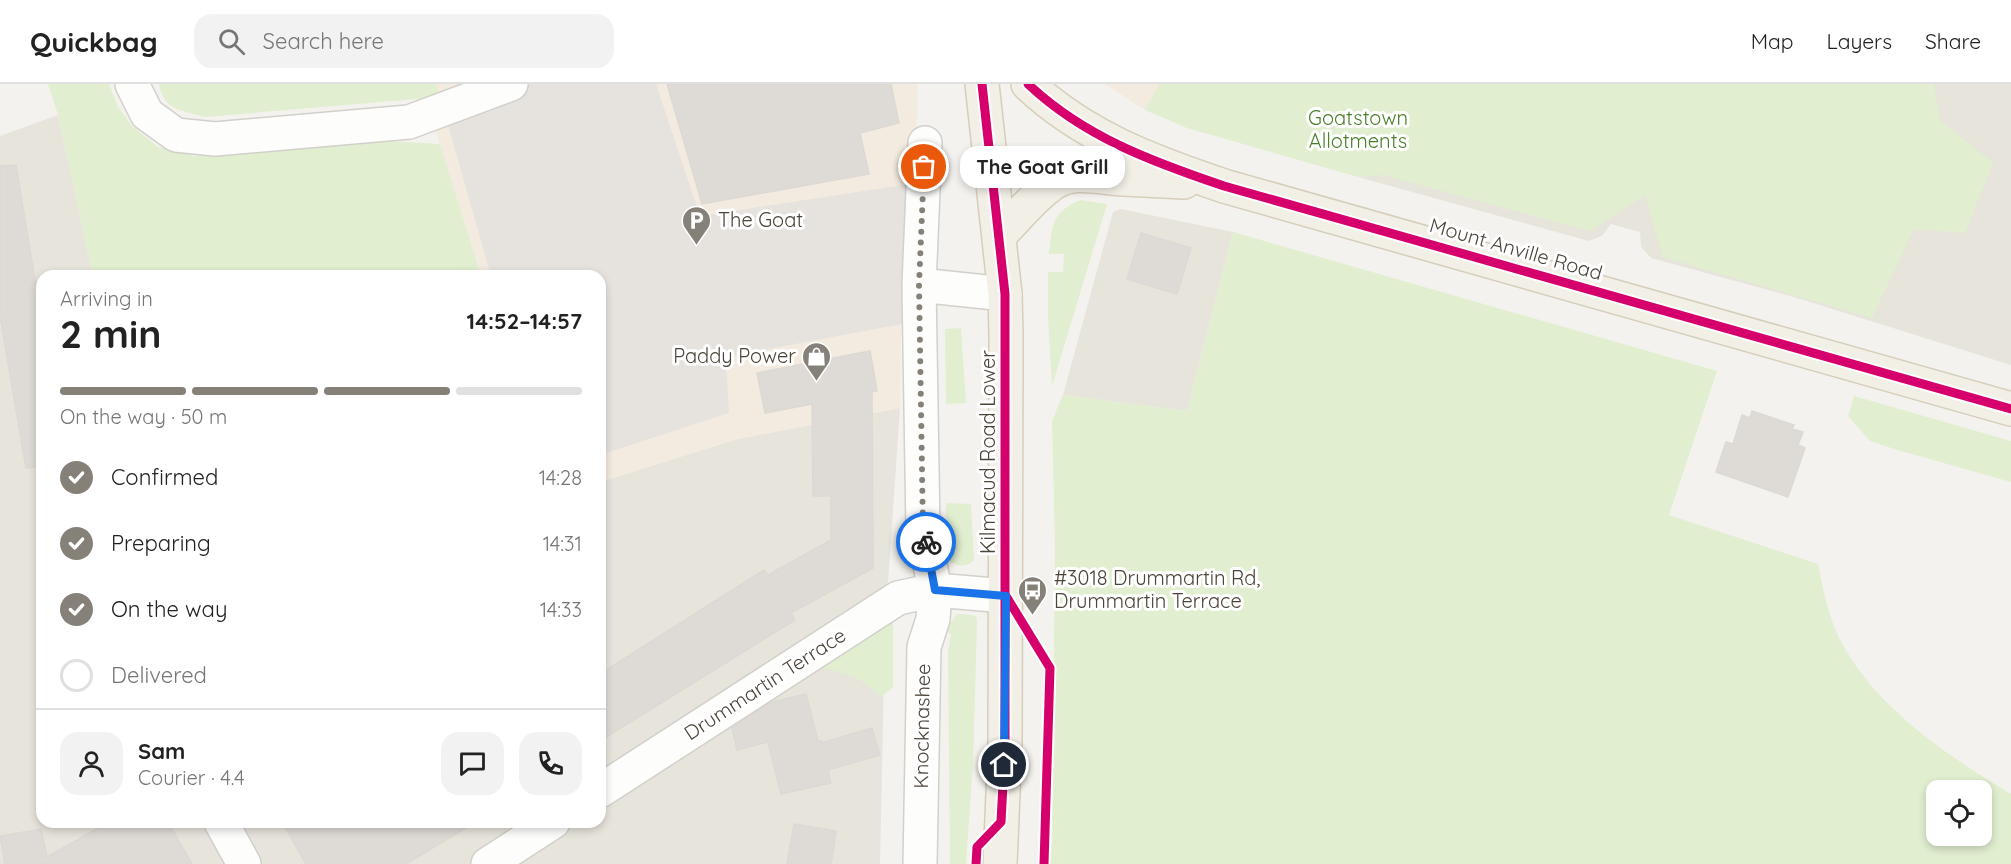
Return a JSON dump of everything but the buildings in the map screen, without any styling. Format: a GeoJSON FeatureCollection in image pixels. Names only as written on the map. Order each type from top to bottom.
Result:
{"type":"FeatureCollection","features":[{"type":"Feature","properties":{"kind":"main road","name":"Kilmacud Road Lower"},"geometry":{"type":"LineString","coordinates":[[982,84],[1005,294],[1005,746],[1000,864]]}},
{"type":"Feature","properties":{"kind":"main road","name":"Mount Anville Road"},"geometry":{"type":"LineString","coordinates":[[1028,84],[1069,117],[1101,137],[1173,169],[2011,410]]}},
{"type":"Feature","properties":{"kind":"main road"},"geometry":{"type":"LineString","coordinates":[[999,236],[1053,183],[1066,178],[1085,175],[1120,179],[1216,183]]}},
{"type":"Feature","properties":{"kind":"street"},"geometry":{"type":"LineString","coordinates":[[132,84],[147,114],[176,135],[215,140],[409,122],[512,84]]}},
{"type":"Feature","properties":{"kind":"street","name":"Knocknashee"},"geometry":{"type":"LineString","coordinates":[[920,864],[924,646],[933,619],[935,590],[923,530],[919,285],[925,143]]}},
{"type":"Feature","properties":{"kind":"street"},"geometry":{"type":"LineString","coordinates":[[919,285],[1005,294]]}},
{"type":"Feature","properties":{"kind":"street"},"geometry":{"type":"LineString","coordinates":[[935,590],[1006,596]]}},
{"type":"Feature","properties":{"kind":"street","name":"Drummartin Terrace"},"geometry":{"type":"LineString","coordinates":[[606,788],[898,598],[935,590]]}},
{"type":"Feature","properties":{"kind":"street"},"geometry":{"type":"LineString","coordinates":[[224,828],[244,864]]}},
{"type":"Feature","properties":{"kind":"street"},"geometry":{"type":"LineString","coordinates":[[488,864],[544,828]]}},
{"type":"Feature","properties":{"kind":"shaded area","name":"The Goat"},"geometry":{"type":"Polygon","coordinates":[[[421,84],[917,84],[918,107],[902,260],[900,408],[737,439],[606,480],[606,270],[479,270],[421,84]]]}},
{"type":"Feature","properties":{"kind":"shaded area","name":"The Goat"},"geometry":{"type":"Polygon","coordinates":[[[482,84],[656,84],[700,216],[909,184],[913,322],[726,357],[729,413],[606,453],[606,270],[489,270],[440,97],[482,84]]]}},
{"type":"Feature","properties":{"kind":"shaded area"},"geometry":{"type":"Polygon","coordinates":[[[1105,84],[1159,84],[1145,110],[1105,84]]]}},
{"type":"Feature","properties":{"kind":"shaded area"},"geometry":{"type":"Polygon","coordinates":[[[1677,84],[2011,84],[2011,365],[1794,297],[1651,258],[1641,247],[1640,232],[1611,224],[1602,236],[1589,241],[1358,177],[1586,153],[1677,84]]]}},
{"type":"Feature","properties":{"kind":"shaded area"},"geometry":{"type":"Polygon","coordinates":[[[58,115],[92,270],[36,270],[36,828],[606,828],[606,480],[737,439],[900,408],[885,627],[880,864],[0,864],[0,136],[58,115]]]}},
{"type":"Feature","properties":{"kind":"shaded area"},"geometry":{"type":"Polygon","coordinates":[[[1121,209],[1233,232],[1187,411],[1063,395],[1113,212],[1121,209]]]}},
{"type":"Feature","properties":{"kind":"green space"},"geometry":{"type":"Polygon","coordinates":[[[48,84],[109,84],[118,107],[132,126],[158,147],[194,156],[388,141],[440,144],[479,270],[92,270],[58,115],[48,84]]]}},
{"type":"Feature","properties":{"kind":"green space"},"geometry":{"type":"Polygon","coordinates":[[[159,84],[436,84],[440,97],[205,117],[181,111],[169,104],[161,93],[159,84]]]}},
{"type":"Feature","properties":{"kind":"green space","name":"Goatstown Allotments"},"geometry":{"type":"Polygon","coordinates":[[[1159,84],[1934,84],[1940,120],[1993,163],[1965,233],[1914,229],[1872,318],[1663,257],[1645,195],[1590,231],[1383,175],[1358,177],[1187,128],[1145,110],[1159,84]]]}},
{"type":"Feature","properties":{"kind":"green space"},"geometry":{"type":"Polygon","coordinates":[[[1081,200],[1107,204],[1052,386],[1048,272],[1063,272],[1064,254],[1049,254],[1051,235],[1055,221],[1064,209],[1081,200]]]}},
{"type":"Feature","properties":{"kind":"green space"},"geometry":{"type":"Polygon","coordinates":[[[1233,232],[1717,371],[1669,515],[1818,564],[1834,628],[1859,670],[1877,692],[1918,731],[1989,780],[1926,780],[1926,846],[1992,846],[1992,782],[2011,794],[2011,864],[1050,864],[1055,545],[1052,421],[1063,395],[1187,411],[1233,232]]]}},
{"type":"Feature","properties":{"kind":"green space"},"geometry":{"type":"Polygon","coordinates":[[[961,328],[966,403],[946,404],[945,329],[961,328]]]}},
{"type":"Feature","properties":{"kind":"green space"},"geometry":{"type":"Polygon","coordinates":[[[1854,396],[2011,441],[2011,482],[1870,441],[1848,416],[1854,396]]]}},
{"type":"Feature","properties":{"kind":"green space"},"geometry":{"type":"Polygon","coordinates":[[[946,503],[971,504],[974,560],[967,565],[956,564],[944,558],[953,550],[947,534],[946,503]]]}},
{"type":"Feature","properties":{"kind":"green space"},"geometry":{"type":"Polygon","coordinates":[[[893,610],[893,687],[881,697],[853,677],[819,668],[893,610]]]}},
{"type":"Feature","properties":{"kind":"green space"},"geometry":{"type":"Polygon","coordinates":[[[957,614],[973,615],[977,618],[973,762],[966,864],[950,864],[948,651],[951,634],[945,631],[957,614]]]}},
{"type":"Feature","properties":{"kind":"cycle path"},"geometry":{"type":"LineString","coordinates":[[976,864],[977,847],[1001,822],[1005,746],[1005,294],[982,84]]}},
{"type":"Feature","properties":{"kind":"cycle path"},"geometry":{"type":"LineString","coordinates":[[1028,84],[1072,119],[1120,146],[1224,186],[2011,409]]}},
{"type":"Feature","properties":{"kind":"cycle path"},"geometry":{"type":"LineString","coordinates":[[1006,596],[1050,668],[1044,864]]}},
{"type":"Feature","properties":{"kind":"way so far"},"geometry":{"type":"LineString","coordinates":[[924,167],[919,285],[923,530],[926,542]]}},
{"type":"Feature","properties":{"kind":"place","name":"The Goat Grill"},"geometry":{"type":"Point","coordinates":[924,167]}},
{"type":"Feature","properties":{"kind":"place","name":"The Goat"},"geometry":{"type":"Point","coordinates":[697,246]}},
{"type":"Feature","properties":{"kind":"place","name":"Paddy Power"},"geometry":{"type":"Point","coordinates":[817,382]}},
{"type":"Feature","properties":{"kind":"place","name":"#3018 Drummartin Rd, Drummartin Terrace"},"geometry":{"type":"Point","coordinates":[1033,616]}},
{"type":"Feature","properties":{"kind":"route"},"geometry":{"type":"LineString","coordinates":[[926,542],[935,590],[1006,596],[1004,765]]}}]}
